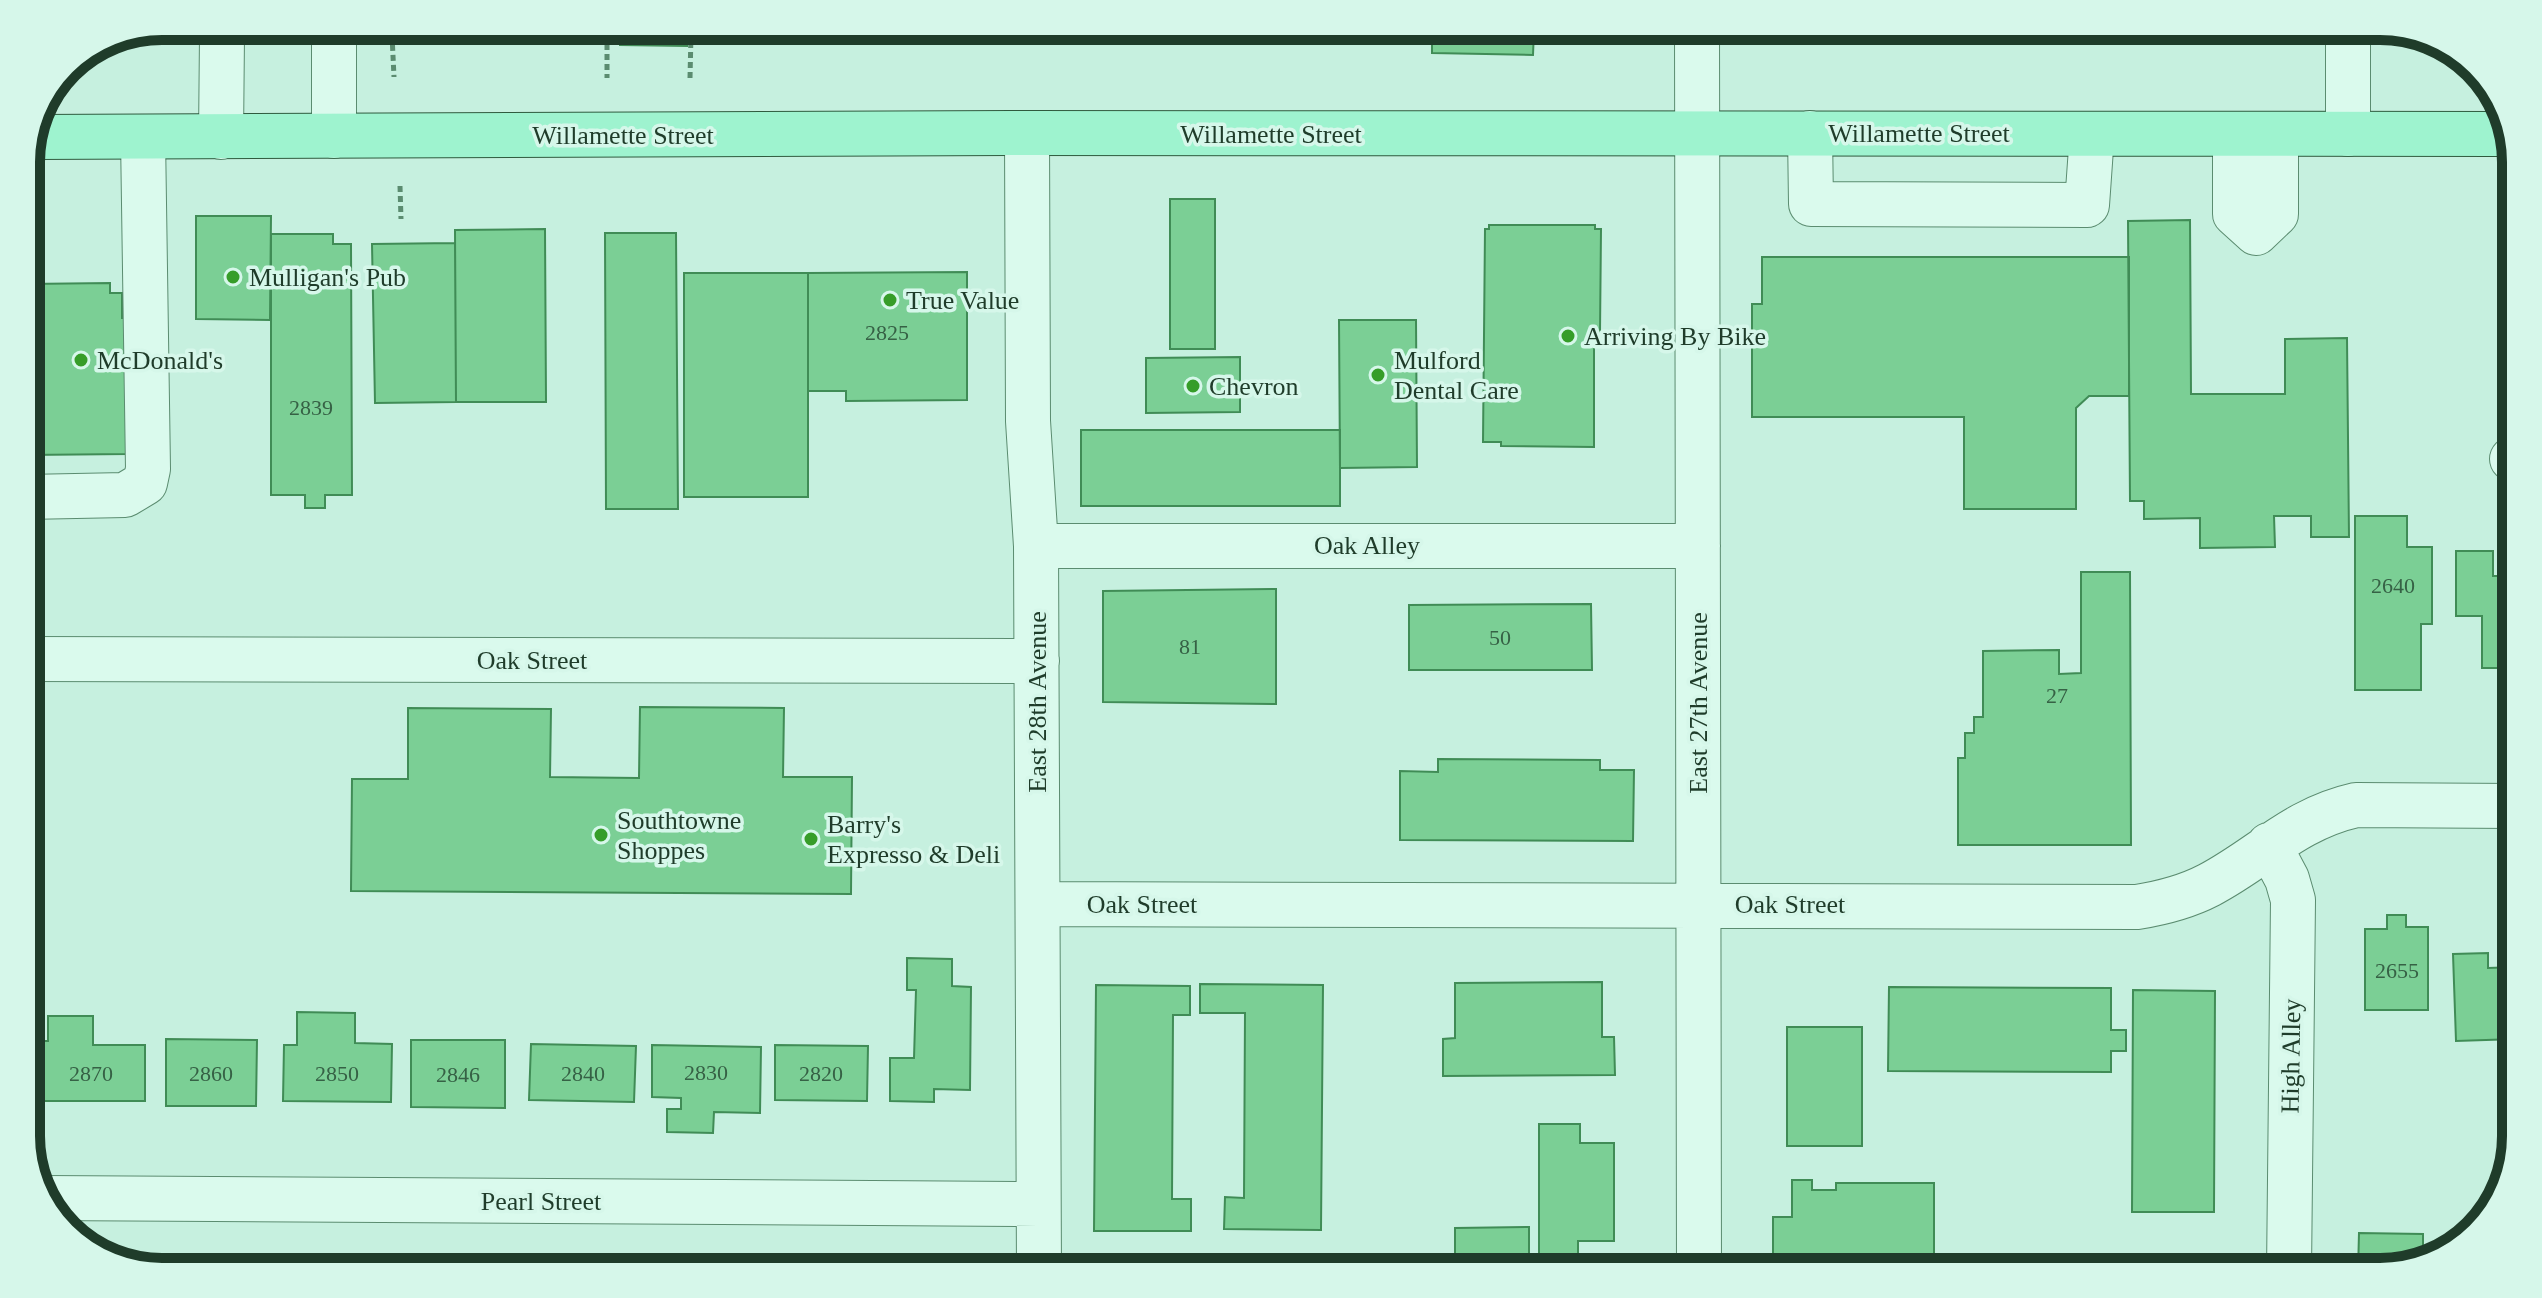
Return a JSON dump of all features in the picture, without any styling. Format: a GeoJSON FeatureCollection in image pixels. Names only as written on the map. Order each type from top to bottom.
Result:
{"type":"FeatureCollection","features":[{"type":"Feature","properties":{"kind":"main road","name":"Willamette Street"},"geometry":{"type":"LineString","coordinates":[[43,137],[1027,133],[2499,134]]}},
{"type":"Feature","properties":{"kind":"street"},"geometry":{"type":"LineString","coordinates":[[221,137],[222,40]]}},
{"type":"Feature","properties":{"kind":"street"},"geometry":{"type":"LineString","coordinates":[[334,40],[334,136]]}},
{"type":"Feature","properties":{"kind":"street","name":"East 27th Avenue"},"geometry":{"type":"LineString","coordinates":[[1697,40],[1699,1258]]}},
{"type":"Feature","properties":{"kind":"street"},"geometry":{"type":"LineString","coordinates":[[2348,40],[2348,134]]}},
{"type":"Feature","properties":{"kind":"street","name":"East 28th Avenue"},"geometry":{"type":"LineString","coordinates":[[1027,133],[1028,421],[1036,546],[1039,1258]]}},
{"type":"Feature","properties":{"kind":"street"},"geometry":{"type":"LineString","coordinates":[[1810,133],[1811,204],[2072,205],[2087,205],[2092,134]]}},
{"type":"Feature","properties":{"kind":"street"},"geometry":{"type":"LineString","coordinates":[[40,497],[125,495],[145,483],[148,469],[143,137]]}},
{"type":"Feature","properties":{"kind":"street","name":"Oak Alley"},"geometry":{"type":"LineString","coordinates":[[1036,546],[1698,546]]}},
{"type":"Feature","properties":{"kind":"street","name":"Oak Street"},"geometry":{"type":"LineString","coordinates":[[40,659],[1037,661]]}},
{"type":"Feature","properties":{"kind":"street","name":"Oak Street"},"geometry":{"type":"LineString","coordinates":[[1038,904],[2137,907],[2162,903],[2206,886],[2312,819],[2356,805],[2502,806]]}},
{"type":"Feature","properties":{"kind":"street","name":"High Alley"},"geometry":{"type":"LineString","coordinates":[[2269,845],[2287,879],[2293,900],[2289,1258]]}},
{"type":"Feature","properties":{"kind":"street","name":"Pearl Street"},"geometry":{"type":"LineString","coordinates":[[58,1198],[1038,1204]]}},
{"type":"Feature","properties":{"kind":"path"},"geometry":{"type":"LineString","coordinates":[[392,40],[394,77]]}},
{"type":"Feature","properties":{"kind":"path"},"geometry":{"type":"LineString","coordinates":[[607,40],[607,78]]}},
{"type":"Feature","properties":{"kind":"path"},"geometry":{"type":"LineString","coordinates":[[690,78],[691,40]]}},
{"type":"Feature","properties":{"kind":"path"},"geometry":{"type":"LineString","coordinates":[[400,186],[401,219]]}},
{"type":"Feature","properties":{"kind":"building"},"geometry":{"type":"Polygon","coordinates":[[[620,40],[687,40],[687,46],[620,45],[620,40]]]}},
{"type":"Feature","properties":{"kind":"building"},"geometry":{"type":"Polygon","coordinates":[[[1099,40],[1338,40],[1338,44],[1099,43],[1099,40]]]}},
{"type":"Feature","properties":{"kind":"building"},"geometry":{"type":"Polygon","coordinates":[[[1432,40],[1534,40],[1533,55],[1432,53],[1432,40]]]}},
{"type":"Feature","properties":{"kind":"building","name":"Chevron"},"geometry":{"type":"Polygon","coordinates":[[[1170,199],[1215,199],[1215,349],[1170,349],[1170,199]]]}},
{"type":"Feature","properties":{"kind":"building","name":"Mulligan's Pub"},"geometry":{"type":"Polygon","coordinates":[[[196,216],[271,216],[270,320],[196,319],[196,216]]]}},
{"type":"Feature","properties":{"kind":"building"},"geometry":{"type":"Polygon","coordinates":[[[2190,220],[2191,394],[2285,394],[2285,339],[2347,338],[2349,537],[2311,537],[2311,516],[2274,516],[2275,547],[2200,548],[2200,518],[2144,519],[2144,501],[2130,501],[2128,221],[2190,220]]]}},
{"type":"Feature","properties":{"kind":"building"},"geometry":{"type":"Polygon","coordinates":[[[1489,225],[1595,225],[1595,229],[1601,229],[1600,333],[1594,333],[1594,447],[1501,446],[1501,442],[1483,442],[1485,229],[1489,229],[1489,225]]]}},
{"type":"Feature","properties":{"kind":"building"},"geometry":{"type":"Polygon","coordinates":[[[545,229],[546,402],[456,402],[455,230],[545,229]]]}},
{"type":"Feature","properties":{"kind":"building"},"geometry":{"type":"Polygon","coordinates":[[[605,233],[676,233],[678,509],[606,509],[605,233]]]}},
{"type":"Feature","properties":{"kind":"building"},"geometry":{"type":"Polygon","coordinates":[[[271,234],[333,234],[333,244],[351,244],[352,495],[325,495],[325,508],[305,508],[305,495],[271,495],[271,234]]]}},
{"type":"Feature","properties":{"kind":"building"},"geometry":{"type":"Polygon","coordinates":[[[455,243],[456,402],[375,403],[372,244],[455,243]]]}},
{"type":"Feature","properties":{"kind":"building"},"geometry":{"type":"Polygon","coordinates":[[[1762,257],[2129,257],[2129,396],[2089,396],[2076,408],[2076,509],[1964,509],[1964,417],[1752,417],[1752,304],[1762,304],[1762,257]]]}},
{"type":"Feature","properties":{"kind":"building"},"geometry":{"type":"Polygon","coordinates":[[[967,272],[967,400],[846,401],[846,391],[808,391],[808,273],[967,272]]]}},
{"type":"Feature","properties":{"kind":"building"},"geometry":{"type":"Polygon","coordinates":[[[684,273],[808,273],[808,497],[684,497],[684,273]]]}},
{"type":"Feature","properties":{"kind":"building","name":"McDonald's"},"geometry":{"type":"Polygon","coordinates":[[[110,283],[110,293],[122,293],[122,318],[135,318],[128,454],[40,455],[40,284],[110,283]]]}},
{"type":"Feature","properties":{"kind":"building","name":"Mulford Dental Care"},"geometry":{"type":"Polygon","coordinates":[[[1339,320],[1416,320],[1417,467],[1340,468],[1339,320]]]}},
{"type":"Feature","properties":{"kind":"building","name":"Chevron"},"geometry":{"type":"Polygon","coordinates":[[[1240,357],[1240,412],[1146,413],[1146,358],[1240,357]]]}},
{"type":"Feature","properties":{"kind":"building"},"geometry":{"type":"Polygon","coordinates":[[[1081,430],[1340,430],[1340,506],[1081,506],[1081,430]]]}},
{"type":"Feature","properties":{"kind":"building"},"geometry":{"type":"Polygon","coordinates":[[[2355,516],[2407,516],[2407,547],[2432,547],[2432,624],[2421,624],[2421,690],[2355,690],[2355,516]]]}},
{"type":"Feature","properties":{"kind":"building"},"geometry":{"type":"Polygon","coordinates":[[[2456,551],[2493,551],[2493,576],[2502,576],[2502,684],[2500,668],[2482,668],[2482,616],[2456,616],[2456,551]]]}},
{"type":"Feature","properties":{"kind":"building"},"geometry":{"type":"Polygon","coordinates":[[[2081,572],[2130,572],[2131,845],[1958,845],[1958,758],[1965,758],[1965,733],[1974,733],[1974,717],[1983,717],[1983,651],[2059,650],[2059,674],[2081,673],[2081,572]]]}},
{"type":"Feature","properties":{"kind":"building"},"geometry":{"type":"Polygon","coordinates":[[[1276,589],[1276,704],[1103,702],[1103,591],[1276,589]]]}},
{"type":"Feature","properties":{"kind":"building"},"geometry":{"type":"Polygon","coordinates":[[[1591,604],[1592,670],[1409,670],[1409,605],[1591,604]]]}},
{"type":"Feature","properties":{"kind":"building","name":"Southtowne Shoppes"},"geometry":{"type":"Polygon","coordinates":[[[640,707],[784,708],[783,777],[852,777],[851,894],[351,891],[352,779],[408,779],[408,708],[551,709],[550,777],[639,778],[640,707]]]}},
{"type":"Feature","properties":{"kind":"building"},"geometry":{"type":"Polygon","coordinates":[[[1438,759],[1600,760],[1600,770],[1634,770],[1633,841],[1400,840],[1400,771],[1438,772],[1438,759]]]}},
{"type":"Feature","properties":{"kind":"building"},"geometry":{"type":"Polygon","coordinates":[[[2387,915],[2406,915],[2406,927],[2428,927],[2428,1010],[2365,1010],[2365,929],[2387,929],[2387,915]]]}},
{"type":"Feature","properties":{"kind":"building"},"geometry":{"type":"Polygon","coordinates":[[[2488,953],[2488,968],[2502,968],[2502,1039],[2456,1041],[2453,954],[2488,953]]]}},
{"type":"Feature","properties":{"kind":"building"},"geometry":{"type":"Polygon","coordinates":[[[907,958],[952,959],[952,986],[971,987],[970,1090],[934,1089],[934,1102],[890,1101],[890,1058],[914,1058],[916,990],[907,990],[907,958]]]}},
{"type":"Feature","properties":{"kind":"building"},"geometry":{"type":"Polygon","coordinates":[[[1602,982],[1602,1037],[1614,1037],[1615,1075],[1443,1076],[1443,1039],[1455,1038],[1455,983],[1602,982]]]}},
{"type":"Feature","properties":{"kind":"building"},"geometry":{"type":"Polygon","coordinates":[[[1200,984],[1323,985],[1321,1230],[1224,1229],[1225,1197],[1244,1198],[1245,1013],[1200,1013],[1200,984]]]}},
{"type":"Feature","properties":{"kind":"building"},"geometry":{"type":"Polygon","coordinates":[[[1096,985],[1190,986],[1190,1015],[1173,1015],[1172,1199],[1191,1199],[1191,1231],[1094,1231],[1096,985]]]}},
{"type":"Feature","properties":{"kind":"building"},"geometry":{"type":"Polygon","coordinates":[[[1889,987],[2111,988],[2111,1030],[2126,1030],[2126,1051],[2111,1051],[2111,1072],[1888,1071],[1889,987]]]}},
{"type":"Feature","properties":{"kind":"building"},"geometry":{"type":"Polygon","coordinates":[[[2133,990],[2215,991],[2214,1212],[2132,1212],[2133,990]]]}},
{"type":"Feature","properties":{"kind":"building"},"geometry":{"type":"Polygon","coordinates":[[[297,1012],[355,1013],[355,1043],[392,1044],[391,1102],[283,1101],[284,1045],[297,1045],[297,1012]]]}},
{"type":"Feature","properties":{"kind":"building"},"geometry":{"type":"Polygon","coordinates":[[[48,1016],[93,1016],[93,1045],[145,1045],[145,1101],[40,1101],[40,1041],[48,1041],[48,1016]]]}},
{"type":"Feature","properties":{"kind":"building"},"geometry":{"type":"Polygon","coordinates":[[[1787,1027],[1862,1027],[1862,1146],[1787,1146],[1787,1027]]]}},
{"type":"Feature","properties":{"kind":"building"},"geometry":{"type":"Polygon","coordinates":[[[166,1039],[257,1040],[256,1106],[166,1106],[166,1039]]]}},
{"type":"Feature","properties":{"kind":"building"},"geometry":{"type":"Polygon","coordinates":[[[411,1040],[505,1040],[505,1108],[411,1107],[411,1040]]]}},
{"type":"Feature","properties":{"kind":"building"},"geometry":{"type":"Polygon","coordinates":[[[531,1044],[636,1046],[634,1102],[529,1100],[531,1044]]]}},
{"type":"Feature","properties":{"kind":"building"},"geometry":{"type":"Polygon","coordinates":[[[652,1045],[761,1047],[760,1113],[714,1112],[713,1133],[667,1132],[667,1109],[681,1109],[681,1098],[652,1097],[652,1045]]]}},
{"type":"Feature","properties":{"kind":"building"},"geometry":{"type":"Polygon","coordinates":[[[775,1045],[868,1046],[867,1101],[775,1100],[775,1045]]]}},
{"type":"Feature","properties":{"kind":"building"},"geometry":{"type":"Polygon","coordinates":[[[1539,1124],[1580,1124],[1580,1143],[1614,1143],[1614,1241],[1578,1241],[1578,1257],[1539,1257],[1539,1124]]]}},
{"type":"Feature","properties":{"kind":"building"},"geometry":{"type":"Polygon","coordinates":[[[1792,1180],[1812,1180],[1812,1190],[1836,1190],[1836,1183],[1934,1183],[1934,1258],[1773,1258],[1773,1217],[1792,1217],[1792,1180]]]}},
{"type":"Feature","properties":{"kind":"building"},"geometry":{"type":"Polygon","coordinates":[[[1529,1227],[1529,1255],[1455,1255],[1455,1228],[1529,1227]]]}},
{"type":"Feature","properties":{"kind":"building"},"geometry":{"type":"Polygon","coordinates":[[[2359,1233],[2423,1234],[2423,1250],[2396,1257],[2358,1258],[2359,1233]]]}},
{"type":"Feature","properties":{"kind":"place","name":"Mulligan's Pub"},"geometry":{"type":"Point","coordinates":[233,277]}},
{"type":"Feature","properties":{"kind":"place","name":"True Value"},"geometry":{"type":"Point","coordinates":[890,300]}},
{"type":"Feature","properties":{"kind":"place","name":"Arriving By Bike"},"geometry":{"type":"Point","coordinates":[1568,336]}},
{"type":"Feature","properties":{"kind":"place","name":"McDonald's"},"geometry":{"type":"Point","coordinates":[81,360]}},
{"type":"Feature","properties":{"kind":"place","name":"Mulford Dental Care"},"geometry":{"type":"Point","coordinates":[1378,375]}},
{"type":"Feature","properties":{"kind":"place","name":"Chevron"},"geometry":{"type":"Point","coordinates":[1193,386]}},
{"type":"Feature","properties":{"kind":"place","name":"Southtowne Shoppes"},"geometry":{"type":"Point","coordinates":[601,835]}},
{"type":"Feature","properties":{"kind":"place","name":"Barry's Expresso & Deli"},"geometry":{"type":"Point","coordinates":[811,839]}}]}
